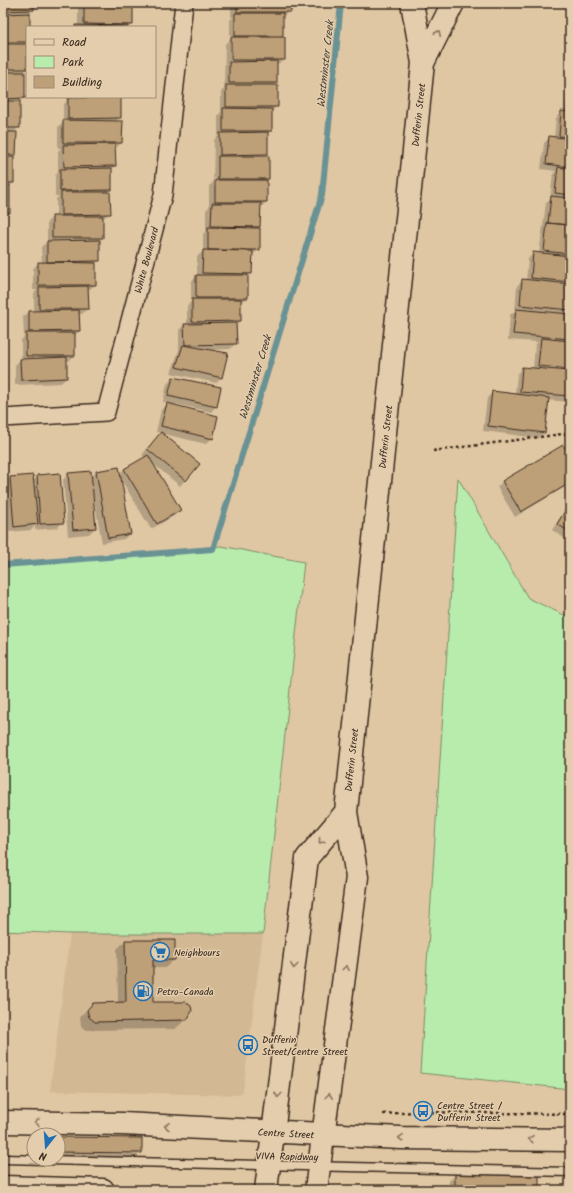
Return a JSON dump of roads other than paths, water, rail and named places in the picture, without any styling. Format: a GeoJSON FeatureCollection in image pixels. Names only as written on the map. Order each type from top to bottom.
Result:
{"type":"FeatureCollection","features":[{"type":"Feature","properties":{"kind":"main road","name":"Dufferin Street"},"geometry":{"type":"LineString","coordinates":[[316,1190],[357,877],[346,812],[423,63],[412,3]]}},
{"type":"Feature","properties":{"kind":"main road","name":"Dufferin Street"},"geometry":{"type":"LineString","coordinates":[[423,63],[453,3]]}},
{"type":"Feature","properties":{"kind":"main road"},"geometry":{"type":"LineString","coordinates":[[266,1190],[307,858],[346,812]]}},
{"type":"Feature","properties":{"kind":"main road","name":"Centre Street"},"geometry":{"type":"LineString","coordinates":[[3,1122],[123,1124],[324,1135],[570,1140]]}},
{"type":"Feature","properties":{"kind":"main road"},"geometry":{"type":"LineString","coordinates":[[206,1128],[234,1136],[256,1148],[269,1165],[279,1190]]}},
{"type":"Feature","properties":{"kind":"main road"},"geometry":{"type":"LineString","coordinates":[[3,1186],[103,1190]]}},
{"type":"Feature","properties":{"kind":"street","name":"White Boulevard"},"geometry":{"type":"LineString","coordinates":[[3,418],[106,412],[163,195],[184,3]]}},
{"type":"Feature","properties":{"kind":"lane","name":"VIVA Rapidway"},"geometry":{"type":"LineString","coordinates":[[3,1159],[570,1172]]}},
{"type":"Feature","properties":{"kind":"waterway","name":"Westminster Creek"},"geometry":{"type":"LineString","coordinates":[[3,565],[213,549],[322,195],[341,3]]}},
{"type":"Feature","properties":{"kind":"place","name":"Neighbours"},"geometry":{"type":"Point","coordinates":[160,952]}},
{"type":"Feature","properties":{"kind":"place","name":"Petro-Canada"},"geometry":{"type":"Point","coordinates":[143,991]}},
{"type":"Feature","properties":{"kind":"place","name":"Dufferin Street/Centre Street"},"geometry":{"type":"Point","coordinates":[248,1045]}},
{"type":"Feature","properties":{"kind":"place","name":"Centre Street / Dufferin Street"},"geometry":{"type":"Point","coordinates":[423,1111]}}]}
